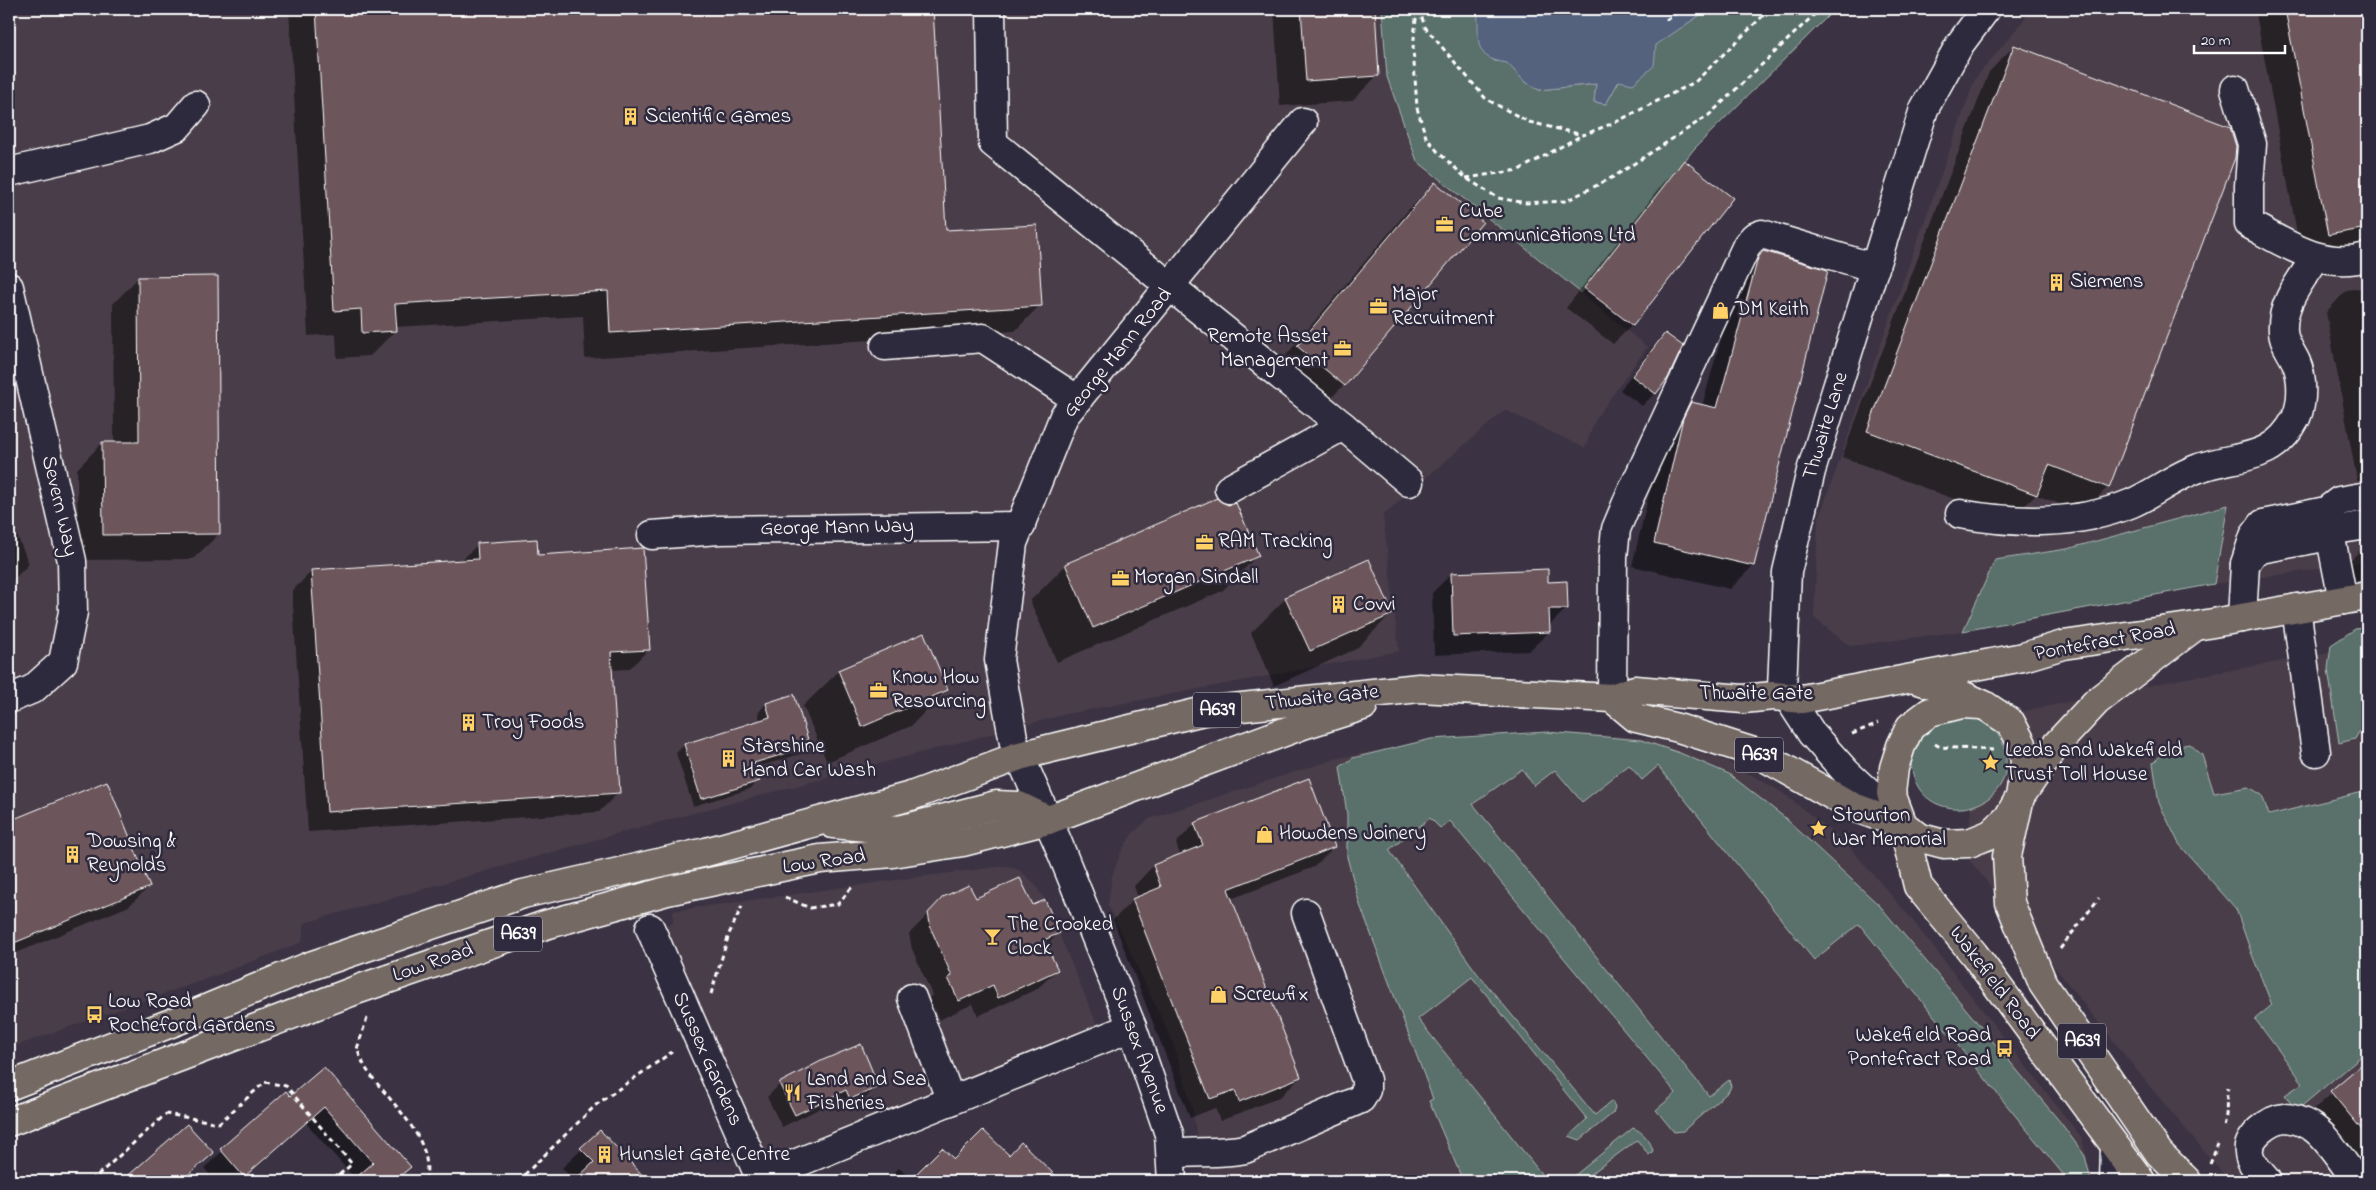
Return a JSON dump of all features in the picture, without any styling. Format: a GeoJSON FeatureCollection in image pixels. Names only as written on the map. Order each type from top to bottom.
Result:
{"type":"FeatureCollection","features":[{"type":"Feature","properties":{"kind":"main road","name":"Pontefract Road"},"geometry":{"type":"LineString","coordinates":[[1914,679],[2023,658],[2064,645],[2196,626],[2355,598]]}},
{"type":"Feature","properties":{"kind":"main road","name":"Pontefract Road"},"geometry":{"type":"LineString","coordinates":[[2020,797],[2056,745],[2097,701],[2196,626]]}},
{"type":"Feature","properties":{"kind":"main road","name":"Pontefract Road"},"geometry":{"type":"LineString","coordinates":[[1930,712],[1984,665]]}},
{"type":"Feature","properties":{"kind":"main road","name":"Thwaite Gate"},"geometry":{"type":"LineString","coordinates":[[1019,756],[1204,711],[1419,688],[1612,698],[1635,690],[1743,698],[1773,696],[1802,699],[1914,679],[1953,691],[1984,705]]}},
{"type":"Feature","properties":{"kind":"main road","name":"Thwaite Gate"},"geometry":{"type":"LineString","coordinates":[[1048,820],[1303,725],[1419,688]]}},
{"type":"Feature","properties":{"kind":"main road","name":"Thwaite Gate"},"geometry":{"type":"LineString","coordinates":[[1612,698],[1636,718],[1678,728],[1757,753],[1853,807],[1903,825]]}},
{"type":"Feature","properties":{"kind":"main road"},"geometry":{"type":"LineString","coordinates":[[1962,704],[1984,705],[2011,723],[2022,744],[2025,762],[2020,797],[2008,818],[1991,834],[1969,843],[1944,844],[1921,838],[1903,825],[1891,793],[1894,768],[1910,727],[1930,712],[1962,704]]}},
{"type":"Feature","properties":{"kind":"main road","name":"Low Road"},"geometry":{"type":"LineString","coordinates":[[9,1086],[189,1016],[310,966],[410,930],[523,894],[706,852],[910,796],[1019,756]]}},
{"type":"Feature","properties":{"kind":"main road","name":"Wakefield Road"},"geometry":{"type":"LineString","coordinates":[[2020,797],[2007,856],[2010,903],[2043,984],[2159,1152],[2198,1174]]}},
{"type":"Feature","properties":{"kind":"main road","name":"A639"},"geometry":{"type":"LineString","coordinates":[[817,822],[898,830],[996,805],[1019,806],[1048,820]]}},
{"type":"Feature","properties":{"kind":"main road","name":"Low Road"},"geometry":{"type":"LineString","coordinates":[[9,1122],[374,983],[545,925],[605,907],[820,859],[893,854],[963,842],[1048,820]]}},
{"type":"Feature","properties":{"kind":"main road","name":"Wakefield Road"},"geometry":{"type":"LineString","coordinates":[[1903,825],[1918,886],[1974,954],[2115,1148],[2142,1181]]}},
{"type":"Feature","properties":{"kind":"street"},"geometry":{"type":"LineString","coordinates":[[991,9],[993,143],[1343,426],[1409,482]]}},
{"type":"Feature","properties":{"kind":"street","name":"Thwaite Lane"},"geometry":{"type":"LineString","coordinates":[[1903,825],[1847,773],[1812,734],[1786,697],[1782,688],[1787,572],[1811,471],[1924,109],[1960,44],[1986,9]]}},
{"type":"Feature","properties":{"kind":"street"},"geometry":{"type":"LineString","coordinates":[[2235,89],[2252,144],[2249,224],[2305,252],[2333,261],[2352,261],[2367,257]]}},
{"type":"Feature","properties":{"kind":"street"},"geometry":{"type":"LineString","coordinates":[[9,172],[150,139],[177,126],[196,105]]}},
{"type":"Feature","properties":{"kind":"street","name":"George Mann Road"},"geometry":{"type":"LineString","coordinates":[[1019,756],[1014,744],[999,660],[1013,543],[1064,416],[1303,122]]}},
{"type":"Feature","properties":{"kind":"street"},"geometry":{"type":"LineString","coordinates":[[1612,698],[1613,557],[1616,529],[1628,498],[1747,245],[1754,236],[1762,234],[1875,268]]}},
{"type":"Feature","properties":{"kind":"street"},"geometry":{"type":"LineString","coordinates":[[1960,514],[1994,520],[2026,522],[2077,518],[2109,511],[2132,502],[2195,469],[2211,463],[2246,458],[2259,453],[2275,443],[2288,431],[2296,417],[2301,398],[2301,379],[2297,364],[2282,332],[2289,298],[2305,252]]}},
{"type":"Feature","properties":{"kind":"street","name":"Severn Way"},"geometry":{"type":"LineString","coordinates":[[9,287],[72,561],[74,612],[62,662],[33,689],[9,699]]}},
{"type":"Feature","properties":{"kind":"street"},"geometry":{"type":"LineString","coordinates":[[885,346],[983,338],[1078,400]]}},
{"type":"Feature","properties":{"kind":"street"},"geometry":{"type":"LineString","coordinates":[[1229,489],[1343,426]]}},
{"type":"Feature","properties":{"kind":"street"},"geometry":{"type":"LineString","coordinates":[[2355,598],[2329,533],[2339,500],[2367,496]]}},
{"type":"Feature","properties":{"kind":"street"},"geometry":{"type":"LineString","coordinates":[[2242,618],[2245,564],[2256,550],[2335,530],[2367,525]]}},
{"type":"Feature","properties":{"kind":"street","name":"George Mann Way"},"geometry":{"type":"LineString","coordinates":[[652,535],[719,530],[1021,526]]}},
{"type":"Feature","properties":{"kind":"street"},"geometry":{"type":"LineString","coordinates":[[2329,533],[2367,544]]}},
{"type":"Feature","properties":{"kind":"street"},"geometry":{"type":"LineString","coordinates":[[2296,608],[2316,752]]}},
{"type":"Feature","properties":{"kind":"street","name":"Sussex Avenue"},"geometry":{"type":"LineString","coordinates":[[1019,756],[1048,820],[1132,1027],[1169,1134],[1172,1181]]}},
{"type":"Feature","properties":{"kind":"street"},"geometry":{"type":"LineString","coordinates":[[1171,1154],[1194,1151],[1225,1153],[1245,1149],[1362,1099],[1366,1090],[1366,1080],[1306,913]]}},
{"type":"Feature","properties":{"kind":"street","name":"Sussex Gardens"},"geometry":{"type":"LineString","coordinates":[[650,928],[757,1180],[1132,1027]]}},
{"type":"Feature","properties":{"kind":"street"},"geometry":{"type":"LineString","coordinates":[[912,998],[951,1101]]}},
{"type":"Feature","properties":{"kind":"street"},"geometry":{"type":"LineString","coordinates":[[2268,1181],[2252,1163],[2249,1143],[2252,1137],[2275,1120],[2284,1118],[2312,1127],[2322,1136],[2357,1181]]}},
{"type":"Feature","properties":{"kind":"street"},"geometry":{"type":"LineString","coordinates":[[2114,1181],[2115,1148]]}},
{"type":"Feature","properties":{"kind":"path"},"geometry":{"type":"LineString","coordinates":[[1418,9],[1425,27],[1486,99],[1530,122],[1583,135]]}},
{"type":"Feature","properties":{"kind":"path"},"geometry":{"type":"LineString","coordinates":[[1418,9],[1413,48],[1417,108],[1426,137],[1438,152],[1466,178],[1498,198],[1526,203],[1566,201],[1616,176],[1709,115],[1820,9]]}},
{"type":"Feature","properties":{"kind":"path"},"geometry":{"type":"LineString","coordinates":[[1666,20],[1682,9]]}},
{"type":"Feature","properties":{"kind":"path"},"geometry":{"type":"LineString","coordinates":[[1466,178],[1519,170],[1583,135],[1616,122],[1695,82],[1770,10],[1774,9]]}},
{"type":"Feature","properties":{"kind":"path"},"geometry":{"type":"LineString","coordinates":[[1848,736],[1880,722]]}},
{"type":"Feature","properties":{"kind":"path"},"geometry":{"type":"LineString","coordinates":[[1928,739],[1940,747],[1994,750]]}},
{"type":"Feature","properties":{"kind":"path"},"geometry":{"type":"LineString","coordinates":[[518,1181],[597,1104],[697,1035],[719,973],[728,934],[758,872]]}},
{"type":"Feature","properties":{"kind":"path"},"geometry":{"type":"LineString","coordinates":[[780,894],[810,908],[838,904],[858,880]]}},
{"type":"Feature","properties":{"kind":"path"},"geometry":{"type":"LineString","coordinates":[[2043,984],[2063,942],[2099,898]]}},
{"type":"Feature","properties":{"kind":"path"},"geometry":{"type":"LineString","coordinates":[[374,983],[372,1004],[357,1049],[366,1069],[414,1128],[429,1168],[425,1181]]}},
{"type":"Feature","properties":{"kind":"path"},"geometry":{"type":"LineString","coordinates":[[92,1181],[166,1114],[219,1123],[265,1082],[286,1086],[352,1164],[332,1181]]}},
{"type":"Feature","properties":{"kind":"path"},"geometry":{"type":"LineString","coordinates":[[2223,1131],[2227,1116],[2225,1101],[2228,1087]]}},
{"type":"Feature","properties":{"kind":"path"},"geometry":{"type":"LineString","coordinates":[[2198,1174],[2220,1139]]}},
{"type":"Feature","properties":{"kind":"shaded area"},"geometry":{"type":"Polygon","coordinates":[[[9,9],[1382,9],[1387,78],[1488,217],[1647,347],[1596,418],[1585,448],[1505,410],[1383,515],[1399,651],[1066,714],[626,831],[304,923],[302,942],[217,975],[9,1048],[9,9]]]}},
{"type":"Feature","properties":{"kind":"shaded area"},"geometry":{"type":"Polygon","coordinates":[[[2033,9],[2367,9],[2367,562],[2214,584],[2228,506],[2067,549],[1995,560],[1963,631],[1850,646],[1814,618],[1818,521],[1975,79],[2033,9]]]}},
{"type":"Feature","properties":{"kind":"shaded area"},"geometry":{"type":"Polygon","coordinates":[[[2367,646],[2367,1181],[2229,1181],[2143,1078],[1968,858],[1975,721],[2187,678],[2367,646]]]}},
{"type":"Feature","properties":{"kind":"shaded area"},"geometry":{"type":"Polygon","coordinates":[[[1568,733],[1657,739],[1726,761],[1780,791],[1844,841],[1909,916],[2081,1137],[2090,1169],[2090,1181],[1205,1181],[1192,1108],[1173,1043],[1108,905],[1112,876],[1121,852],[1133,833],[1149,819],[1339,758],[1428,741],[1568,733]]]}},
{"type":"Feature","properties":{"kind":"shaded area"},"geometry":{"type":"Polygon","coordinates":[[[1006,866],[1019,870],[1033,882],[1045,900],[1103,1039],[760,1178],[650,928],[673,923],[673,911],[1006,866]]]}},
{"type":"Feature","properties":{"kind":"green space"},"geometry":{"type":"Polygon","coordinates":[[[1382,9],[1477,9],[1494,61],[1507,62],[1524,81],[1539,90],[1596,84],[1594,102],[1606,104],[1619,81],[1655,45],[1709,9],[1835,9],[1694,149],[1581,293],[1417,161],[1387,77],[1382,9]]]}},
{"type":"Feature","properties":{"kind":"green space"},"geometry":{"type":"Polygon","coordinates":[[[2228,505],[2214,584],[1963,631],[1995,560],[2067,549],[2228,505]]]}},
{"type":"Feature","properties":{"kind":"green space"},"geometry":{"type":"Polygon","coordinates":[[[2367,627],[2367,718],[2355,739],[2339,743],[2328,669],[2331,645],[2355,629],[2367,627]]]}},
{"type":"Feature","properties":{"kind":"green space"},"geometry":{"type":"Polygon","coordinates":[[[1976,716],[1998,734],[2004,746],[2006,761],[2003,779],[1994,793],[1981,803],[1965,808],[1949,807],[1933,802],[1921,791],[1913,774],[1910,758],[1912,748],[1930,723],[1976,716]]]}},
{"type":"Feature","properties":{"kind":"green space"},"geometry":{"type":"Polygon","coordinates":[[[1547,732],[1641,740],[1680,753],[1729,774],[1784,817],[1880,906],[2061,1123],[2085,1156],[2091,1181],[2065,1181],[2067,1179],[1859,924],[1814,960],[1658,766],[1642,780],[1629,765],[1582,802],[1555,770],[1534,786],[1522,769],[1473,804],[1709,1096],[1729,1080],[1731,1086],[1729,1091],[1683,1131],[1674,1132],[1656,1110],[1676,1093],[1450,821],[1440,828],[1430,818],[1389,850],[1477,973],[1595,1115],[1612,1101],[1615,1107],[1613,1113],[1580,1140],[1569,1136],[1587,1119],[1472,977],[1418,1019],[1547,1181],[1463,1181],[1429,1101],[1433,1099],[1360,905],[1347,857],[1347,814],[1340,767],[1353,758],[1431,739],[1547,732]]]}},
{"type":"Feature","properties":{"kind":"green space"},"geometry":{"type":"Polygon","coordinates":[[[2190,744],[2202,755],[2214,793],[2249,787],[2262,795],[2269,815],[2367,791],[2367,1051],[2296,1111],[2285,1095],[2303,1083],[2255,1019],[2272,1005],[2236,909],[2179,844],[2159,803],[2153,763],[2170,747],[2190,744]]]}},
{"type":"Feature","properties":{"kind":"green space"},"geometry":{"type":"Polygon","coordinates":[[[1633,1128],[1643,1134],[1648,1140],[1653,1151],[1649,1155],[1637,1140],[1581,1181],[1568,1181],[1633,1128]]]}},
{"type":"Feature","properties":{"kind":"water"},"geometry":{"type":"Polygon","coordinates":[[[1477,9],[1709,9],[1656,45],[1654,66],[1633,84],[1619,81],[1606,104],[1594,102],[1596,84],[1539,90],[1524,81],[1507,63],[1487,56],[1479,45],[1477,9]]]}},
{"type":"Feature","properties":{"kind":"building","name":"Scientific Games"},"geometry":{"type":"Polygon","coordinates":[[[316,9],[933,9],[946,230],[1037,225],[1042,306],[610,333],[608,291],[395,304],[397,331],[362,333],[361,309],[334,311],[316,9]]]}},
{"type":"Feature","properties":{"kind":"building"},"geometry":{"type":"Polygon","coordinates":[[[1301,9],[1375,9],[1379,76],[1306,81],[1301,9]]]}},
{"type":"Feature","properties":{"kind":"building"},"geometry":{"type":"Polygon","coordinates":[[[2285,9],[2367,9],[2367,228],[2328,235],[2285,9]]]}},
{"type":"Feature","properties":{"kind":"building","name":"Siemens"},"geometry":{"type":"Polygon","coordinates":[[[2014,45],[2230,127],[2236,146],[2235,158],[2109,488],[2049,465],[2037,495],[1867,431],[2014,45]]]}},
{"type":"Feature","properties":{"kind":"building"},"geometry":{"type":"Polygon","coordinates":[[[1684,160],[1733,198],[1633,326],[1584,288],[1684,160]]]}},
{"type":"Feature","properties":{"kind":"building"},"geometry":{"type":"Polygon","coordinates":[[[1435,182],[1483,222],[1345,386],[1297,346],[1435,182]]]}},
{"type":"Feature","properties":{"kind":"building"},"geometry":{"type":"Polygon","coordinates":[[[1763,251],[1828,270],[1754,566],[1654,543],[1683,418],[1691,402],[1717,408],[1758,258],[1763,251]]]}},
{"type":"Feature","properties":{"kind":"building"},"geometry":{"type":"Polygon","coordinates":[[[218,276],[220,534],[103,535],[102,442],[139,442],[138,277],[218,276]]]}},
{"type":"Feature","properties":{"kind":"building"},"geometry":{"type":"Polygon","coordinates":[[[1665,333],[1683,346],[1668,378],[1656,394],[1632,376],[1665,333]]]}},
{"type":"Feature","properties":{"kind":"building"},"geometry":{"type":"Polygon","coordinates":[[[1217,498],[1228,505],[1236,503],[1259,556],[1093,628],[1065,564],[1217,498]]]}},
{"type":"Feature","properties":{"kind":"building","name":"Troy Foods"},"geometry":{"type":"Polygon","coordinates":[[[537,539],[538,555],[643,548],[650,650],[611,652],[620,793],[327,812],[311,570],[478,559],[477,543],[537,539]]]}},
{"type":"Feature","properties":{"kind":"building","name":"Covvi"},"geometry":{"type":"Polygon","coordinates":[[[1369,559],[1393,614],[1310,651],[1285,597],[1369,559]]]}},
{"type":"Feature","properties":{"kind":"building"},"geometry":{"type":"Polygon","coordinates":[[[1548,569],[1548,582],[1567,581],[1568,609],[1549,609],[1550,632],[1453,636],[1451,573],[1548,569]]]}},
{"type":"Feature","properties":{"kind":"building"},"geometry":{"type":"Polygon","coordinates":[[[924,633],[948,690],[862,727],[838,670],[924,633]]]}},
{"type":"Feature","properties":{"kind":"building","name":"Starshine Hand Car Wash"},"geometry":{"type":"Polygon","coordinates":[[[794,694],[810,746],[754,763],[760,781],[701,799],[684,744],[770,717],[766,703],[794,694]]]}},
{"type":"Feature","properties":{"kind":"building","name":"Screwfix"},"geometry":{"type":"Polygon","coordinates":[[[1309,778],[1335,847],[1228,889],[1301,1077],[1239,1102],[1235,1090],[1210,1099],[1132,899],[1161,887],[1153,865],[1203,845],[1194,823],[1309,778]]]}},
{"type":"Feature","properties":{"kind":"building","name":"Dowsing & Reynolds"},"geometry":{"type":"Polygon","coordinates":[[[107,781],[150,887],[9,945],[9,821],[107,781]]]}},
{"type":"Feature","properties":{"kind":"building","name":"The Crooked Clock"},"geometry":{"type":"Polygon","coordinates":[[[1020,878],[1033,905],[1045,900],[1060,933],[1044,940],[1058,970],[998,998],[993,985],[959,1001],[948,978],[952,976],[931,929],[928,913],[943,897],[969,885],[976,898],[1020,878]]]}},
{"type":"Feature","properties":{"kind":"building"},"geometry":{"type":"Polygon","coordinates":[[[861,1044],[879,1087],[850,1099],[846,1090],[795,1115],[779,1083],[823,1060],[861,1044]]]}},
{"type":"Feature","properties":{"kind":"building"},"geometry":{"type":"Polygon","coordinates":[[[2367,1060],[2367,1136],[2330,1091],[2367,1060]]]}},
{"type":"Feature","properties":{"kind":"building"},"geometry":{"type":"Polygon","coordinates":[[[324,1067],[411,1167],[394,1181],[352,1181],[373,1163],[324,1107],[244,1177],[220,1149],[286,1091],[290,1096],[324,1067]]]}},
{"type":"Feature","properties":{"kind":"building"},"geometry":{"type":"Polygon","coordinates":[[[187,1124],[214,1153],[181,1181],[122,1181],[187,1124]]]}},
{"type":"Feature","properties":{"kind":"building","name":"Hunslet Gate Centre"},"geometry":{"type":"Polygon","coordinates":[[[600,1130],[648,1181],[574,1181],[594,1162],[580,1148],[600,1130]]]}},
{"type":"Feature","properties":{"kind":"building"},"geometry":{"type":"Polygon","coordinates":[[[983,1130],[1009,1155],[1021,1142],[1061,1181],[909,1181],[942,1148],[954,1159],[983,1130]]]}},
{"type":"Feature","properties":{"kind":"place","name":"Scientific Games"},"geometry":{"type":"Point","coordinates":[631,117]}},
{"type":"Feature","properties":{"kind":"place","name":"Cube Communications Ltd"},"geometry":{"type":"Point","coordinates":[1445,224]}},
{"type":"Feature","properties":{"kind":"place","name":"Siemens"},"geometry":{"type":"Point","coordinates":[2056,282]}},
{"type":"Feature","properties":{"kind":"place","name":"Major Recruitment"},"geometry":{"type":"Point","coordinates":[1378,307]}},
{"type":"Feature","properties":{"kind":"place","name":"DM Keith"},"geometry":{"type":"Point","coordinates":[1721,310]}},
{"type":"Feature","properties":{"kind":"place","name":"Remote Asset Management"},"geometry":{"type":"Point","coordinates":[1342,349]}},
{"type":"Feature","properties":{"kind":"place","name":"RAM Tracking"},"geometry":{"type":"Point","coordinates":[1204,542]}},
{"type":"Feature","properties":{"kind":"place","name":"Morgan Sindall"},"geometry":{"type":"Point","coordinates":[1120,578]}},
{"type":"Feature","properties":{"kind":"place","name":"Covvi"},"geometry":{"type":"Point","coordinates":[1339,605]}},
{"type":"Feature","properties":{"kind":"place","name":"Know How Resourcing"},"geometry":{"type":"Point","coordinates":[878,690]}},
{"type":"Feature","properties":{"kind":"place","name":"Troy Foods"},"geometry":{"type":"Point","coordinates":[468,723]}},
{"type":"Feature","properties":{"kind":"place","name":"Starshine Hand Car Wash"},"geometry":{"type":"Point","coordinates":[728,759]}},
{"type":"Feature","properties":{"kind":"place","name":"Leeds and Wakefield Trust Toll House"},"geometry":{"type":"Point","coordinates":[1991,763]}},
{"type":"Feature","properties":{"kind":"place","name":"Stourton War Memorial"},"geometry":{"type":"Point","coordinates":[1818,828]}},
{"type":"Feature","properties":{"kind":"place","name":"Howdens Joinery"},"geometry":{"type":"Point","coordinates":[1265,834]}},
{"type":"Feature","properties":{"kind":"place","name":"Dowsing & Reynolds"},"geometry":{"type":"Point","coordinates":[73,854]}},
{"type":"Feature","properties":{"kind":"place","name":"The Crooked Clock"},"geometry":{"type":"Point","coordinates":[993,937]}},
{"type":"Feature","properties":{"kind":"place","name":"Screwfix"},"geometry":{"type":"Point","coordinates":[1219,995]}},
{"type":"Feature","properties":{"kind":"place","name":"Low Road Rocheford Gardens"},"geometry":{"type":"Point","coordinates":[94,1014]}},
{"type":"Feature","properties":{"kind":"place","name":"Wakefield Road Pontefract Road"},"geometry":{"type":"Point","coordinates":[2005,1048]}},
{"type":"Feature","properties":{"kind":"place","name":"Land and Sea Fisheries"},"geometry":{"type":"Point","coordinates":[793,1092]}},
{"type":"Feature","properties":{"kind":"place","name":"Hunslet Gate Centre"},"geometry":{"type":"Point","coordinates":[605,1155]}}]}
